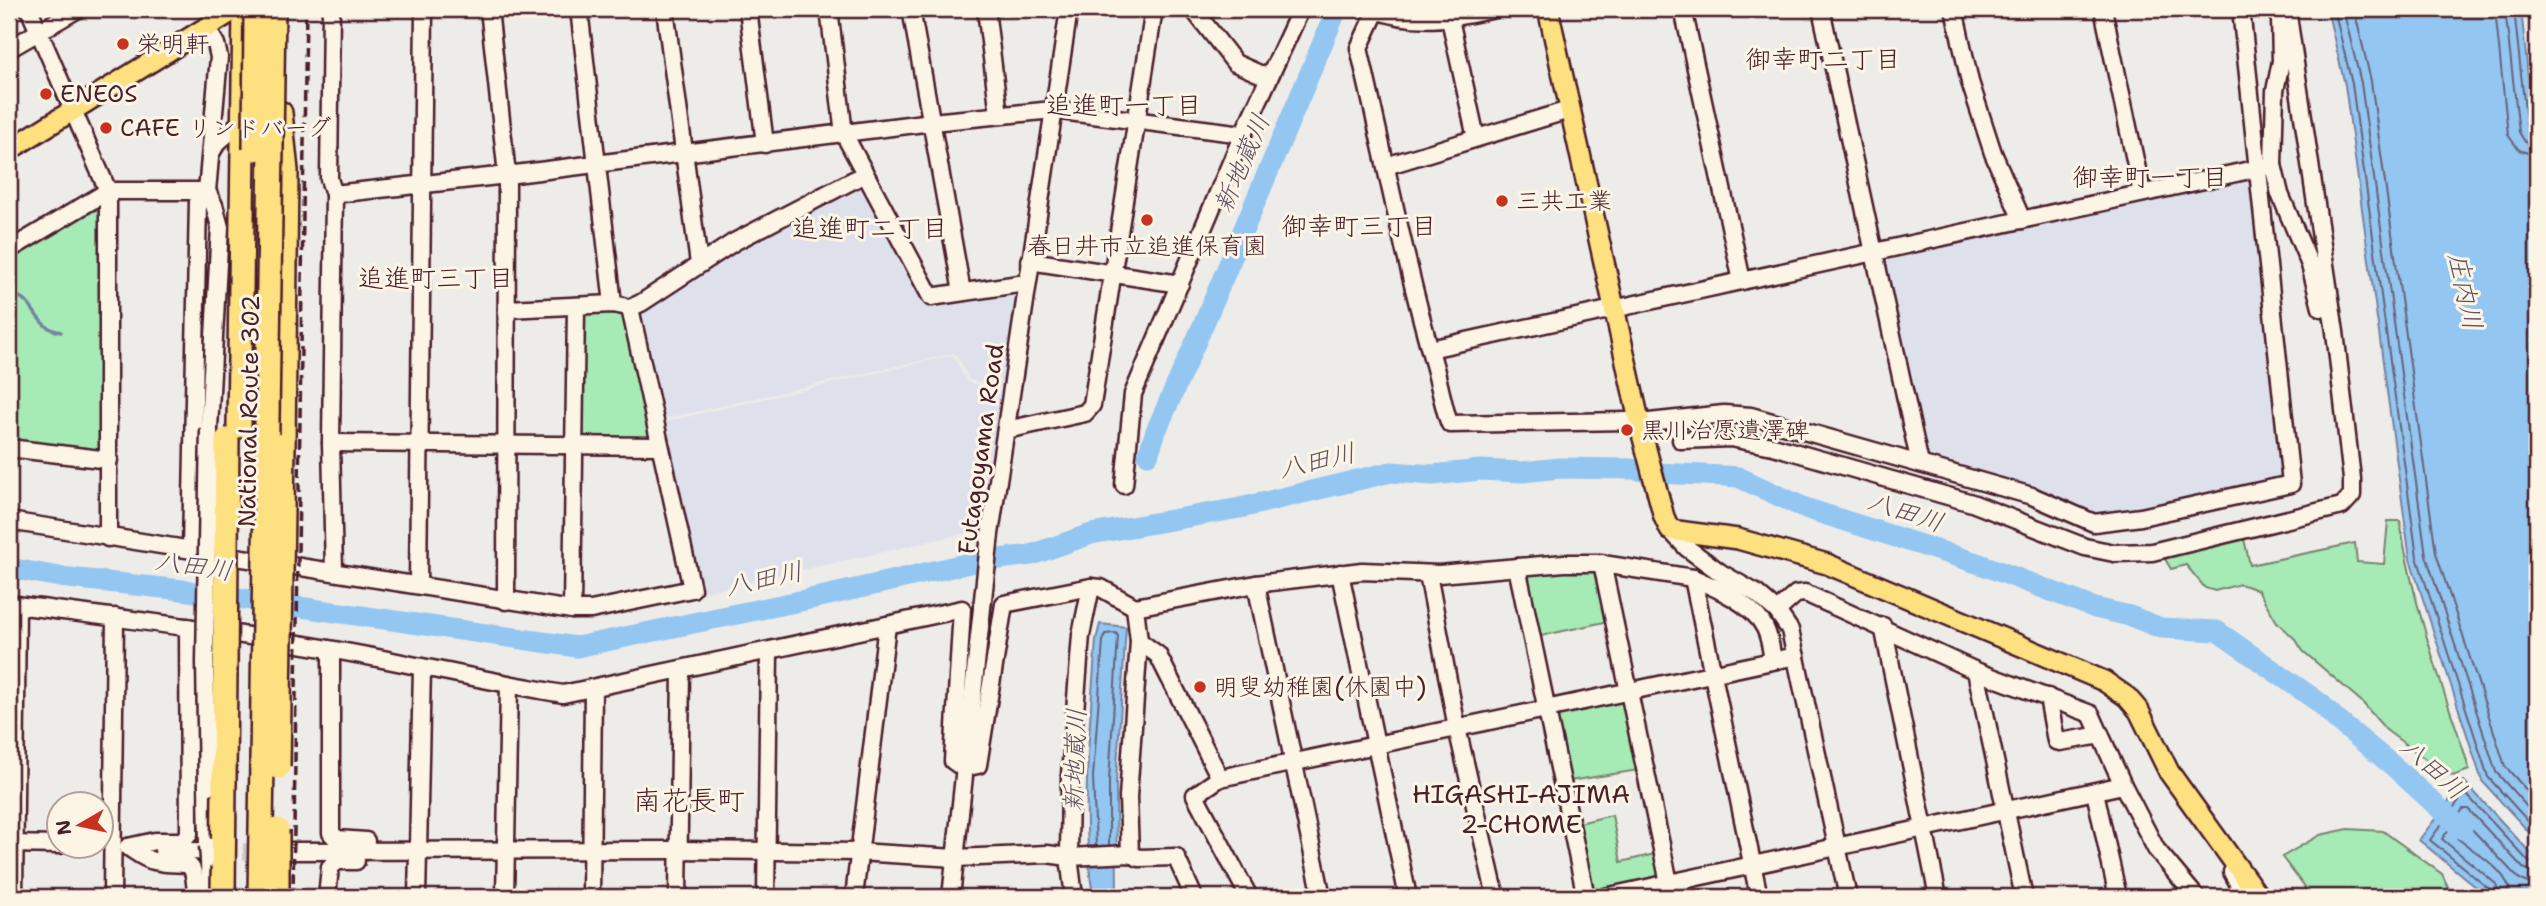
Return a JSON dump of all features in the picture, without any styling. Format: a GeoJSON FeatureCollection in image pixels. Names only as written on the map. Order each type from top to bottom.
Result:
{"type":"FeatureCollection","features":[{"type":"Feature","properties":{"kind":"highway","name":"National Route 302"},"geometry":{"type":"LineString","coordinates":[[233,897],[234,788],[225,431],[241,312],[245,9]]}},
{"type":"Feature","properties":{"kind":"highway"},"geometry":{"type":"LineString","coordinates":[[233,897],[256,9]]}},
{"type":"Feature","properties":{"kind":"highway"},"geometry":{"type":"LineString","coordinates":[[260,897],[273,9]]}},
{"type":"Feature","properties":{"kind":"highway"},"geometry":{"type":"LineString","coordinates":[[276,897],[279,445],[286,171],[279,113],[282,9]]}},
{"type":"Feature","properties":{"kind":"highway"},"geometry":{"type":"LineString","coordinates":[[225,431],[233,897]]}},
{"type":"Feature","properties":{"kind":"highway","name":"National Route 302"},"geometry":{"type":"LineString","coordinates":[[269,897],[272,652],[279,445]]}},
{"type":"Feature","properties":{"kind":"main road"},"geometry":{"type":"LineString","coordinates":[[9,150],[236,9]]}},
{"type":"Feature","properties":{"kind":"main road"},"geometry":{"type":"LineString","coordinates":[[1548,9],[1641,429],[1667,524],[1738,538],[1827,564],[2104,681],[2127,696],[2139,710],[2169,772],[2259,897]]}},
{"type":"Feature","properties":{"kind":"street"},"geometry":{"type":"LineString","coordinates":[[29,9],[108,191],[108,538]]}},
{"type":"Feature","properties":{"kind":"street"},"geometry":{"type":"LineString","coordinates":[[9,49],[78,9]]}},
{"type":"Feature","properties":{"kind":"street"},"geometry":{"type":"LineString","coordinates":[[331,9],[329,179],[334,194],[331,443],[334,571]]}},
{"type":"Feature","properties":{"kind":"street"},"geometry":{"type":"LineString","coordinates":[[418,585],[424,9]]}},
{"type":"Feature","properties":{"kind":"street"},"geometry":{"type":"LineString","coordinates":[[489,9],[507,175],[506,601]]}},
{"type":"Feature","properties":{"kind":"street"},"geometry":{"type":"LineString","coordinates":[[579,9],[613,304]]}},
{"type":"Feature","properties":{"kind":"street"},"geometry":{"type":"LineString","coordinates":[[665,9],[699,264]]}},
{"type":"Feature","properties":{"kind":"street"},"geometry":{"type":"LineString","coordinates":[[748,9],[765,144]]}},
{"type":"Feature","properties":{"kind":"street"},"geometry":{"type":"LineString","coordinates":[[829,9],[844,134],[931,297],[1026,284]]}},
{"type":"Feature","properties":{"kind":"street"},"geometry":{"type":"LineString","coordinates":[[911,9],[962,292]]}},
{"type":"Feature","properties":{"kind":"street"},"geometry":{"type":"LineString","coordinates":[[986,9],[999,115]]}},
{"type":"Feature","properties":{"kind":"street","name":"Futagoyama Road"},"geometry":{"type":"LineString","coordinates":[[951,897],[990,537],[1069,9]]}},
{"type":"Feature","properties":{"kind":"street"},"geometry":{"type":"LineString","coordinates":[[1006,430],[1085,414],[1092,405],[1154,9]]}},
{"type":"Feature","properties":{"kind":"street"},"geometry":{"type":"LineString","coordinates":[[1193,9],[1236,63],[1269,78]]}},
{"type":"Feature","properties":{"kind":"street"},"geometry":{"type":"LineString","coordinates":[[1124,485],[1133,394],[1243,134],[1301,9]]}},
{"type":"Feature","properties":{"kind":"street"},"geometry":{"type":"LineString","coordinates":[[1495,9],[1450,19],[1408,19],[1375,9],[1359,48],[1450,424],[1627,421],[1641,429],[1724,414],[1751,416],[2032,496],[2094,523],[2141,517],[2291,484],[2266,166],[2241,9]]}},
{"type":"Feature","properties":{"kind":"street"},"geometry":{"type":"LineString","coordinates":[[1683,9],[1742,281]]}},
{"type":"Feature","properties":{"kind":"street"},"geometry":{"type":"LineString","coordinates":[[1821,9],[1920,464]]}},
{"type":"Feature","properties":{"kind":"street"},"geometry":{"type":"LineString","coordinates":[[1954,9],[1970,82],[1993,153],[2022,220]]}},
{"type":"Feature","properties":{"kind":"street"},"geometry":{"type":"LineString","coordinates":[[2103,9],[2142,193]]}},
{"type":"Feature","properties":{"kind":"street"},"geometry":{"type":"LineString","coordinates":[[2280,9],[2281,61],[2266,166],[2310,265],[2327,329],[2334,332]]}},
{"type":"Feature","properties":{"kind":"street"},"geometry":{"type":"LineString","coordinates":[[1681,440],[1747,439],[1824,459],[1972,503],[2096,550],[2152,552],[2331,510],[2348,501],[2353,486],[2334,332],[2287,9]]}},
{"type":"Feature","properties":{"kind":"street"},"geometry":{"type":"LineString","coordinates":[[1450,19],[1476,138]]}},
{"type":"Feature","properties":{"kind":"street"},"geometry":{"type":"LineString","coordinates":[[206,27],[216,44],[219,58],[207,191],[220,227],[225,431],[205,662],[207,787],[212,852],[210,897]]}},
{"type":"Feature","properties":{"kind":"street"},"geometry":{"type":"LineString","coordinates":[[334,194],[932,122],[1053,110],[1243,134]]}},
{"type":"Feature","properties":{"kind":"street"},"geometry":{"type":"LineString","coordinates":[[1386,166],[1569,110]]}},
{"type":"Feature","properties":{"kind":"street"},"geometry":{"type":"LineString","coordinates":[[211,153],[217,142],[243,120]]}},
{"type":"Feature","properties":{"kind":"street"},"geometry":{"type":"LineString","coordinates":[[1430,349],[2266,166]]}},
{"type":"Feature","properties":{"kind":"street"},"geometry":{"type":"LineString","coordinates":[[507,309],[613,304],[630,309],[734,242],[864,174]]}},
{"type":"Feature","properties":{"kind":"street"},"geometry":{"type":"LineString","coordinates":[[9,250],[108,191],[207,191]]}},
{"type":"Feature","properties":{"kind":"street"},"geometry":{"type":"LineString","coordinates":[[191,549],[198,201],[207,191]]}},
{"type":"Feature","properties":{"kind":"street"},"geometry":{"type":"LineString","coordinates":[[1030,261],[1180,284]]}},
{"type":"Feature","properties":{"kind":"street"},"geometry":{"type":"LineString","coordinates":[[572,610],[576,306]]}},
{"type":"Feature","properties":{"kind":"street"},"geometry":{"type":"LineString","coordinates":[[9,521],[572,610],[591,610],[692,589],[630,309]]}},
{"type":"Feature","properties":{"kind":"street"},"geometry":{"type":"LineString","coordinates":[[331,443],[660,446]]}},
{"type":"Feature","properties":{"kind":"street"},"geometry":{"type":"LineString","coordinates":[[9,448],[109,460]]}},
{"type":"Feature","properties":{"kind":"street"},"geometry":{"type":"LineString","coordinates":[[1667,524],[1687,548],[1721,573],[1756,593],[1777,611],[1790,630],[1848,897]]}},
{"type":"Feature","properties":{"kind":"street"},"geometry":{"type":"LineString","coordinates":[[14,897],[12,672],[17,605],[188,627],[563,694],[962,609],[953,761],[963,768],[978,765],[1004,604],[1091,587],[1101,588],[1135,607],[1256,584],[1340,573],[1362,571],[1427,574],[1564,563],[1602,564],[1693,578],[1750,611],[1763,625],[1773,660]]}},
{"type":"Feature","properties":{"kind":"street"},"geometry":{"type":"LineString","coordinates":[[1602,564],[1670,890]]}},
{"type":"Feature","properties":{"kind":"street"},"geometry":{"type":"LineString","coordinates":[[1517,567],[1586,897]]}},
{"type":"Feature","properties":{"kind":"street"},"geometry":{"type":"LineString","coordinates":[[1340,573],[1408,897]]}},
{"type":"Feature","properties":{"kind":"street"},"geometry":{"type":"LineString","coordinates":[[1427,574],[1457,728],[1496,897]]}},
{"type":"Feature","properties":{"kind":"street"},"geometry":{"type":"LineString","coordinates":[[1693,578],[1759,897]]}},
{"type":"Feature","properties":{"kind":"street"},"geometry":{"type":"LineString","coordinates":[[1256,584],[1322,897]]}},
{"type":"Feature","properties":{"kind":"street"},"geometry":{"type":"LineString","coordinates":[[1074,897],[1070,775],[1080,635],[1091,587]]}},
{"type":"Feature","properties":{"kind":"street"},"geometry":{"type":"LineString","coordinates":[[1777,611],[1796,594],[1805,593],[1883,626],[1976,671],[2091,714],[2156,849],[2196,897]]}},
{"type":"Feature","properties":{"kind":"street"},"geometry":{"type":"LineString","coordinates":[[1127,854],[1128,797],[1139,641],[1135,607]]}},
{"type":"Feature","properties":{"kind":"street"},"geometry":{"type":"LineString","coordinates":[[114,790],[115,617]]}},
{"type":"Feature","properties":{"kind":"street"},"geometry":{"type":"LineString","coordinates":[[854,897],[887,625]]}},
{"type":"Feature","properties":{"kind":"street"},"geometry":{"type":"LineString","coordinates":[[1883,626],[1938,897]]}},
{"type":"Feature","properties":{"kind":"street"},"geometry":{"type":"LineString","coordinates":[[116,846],[183,841],[189,834],[188,627]]}},
{"type":"Feature","properties":{"kind":"street"},"geometry":{"type":"LineString","coordinates":[[1139,641],[1158,655],[1220,778]]}},
{"type":"Feature","properties":{"kind":"street"},"geometry":{"type":"LineString","coordinates":[[331,651],[331,833],[337,839],[368,841],[392,850]]}},
{"type":"Feature","properties":{"kind":"street"},"geometry":{"type":"LineString","coordinates":[[766,897],[769,651]]}},
{"type":"Feature","properties":{"kind":"street"},"geometry":{"type":"LineString","coordinates":[[1248,897],[1195,795],[1220,778],[1796,656]]}},
{"type":"Feature","properties":{"kind":"street"},"geometry":{"type":"LineString","coordinates":[[417,897],[422,668]]}},
{"type":"Feature","properties":{"kind":"street"},"geometry":{"type":"LineString","coordinates":[[678,897],[681,670]]}},
{"type":"Feature","properties":{"kind":"street"},"geometry":{"type":"LineString","coordinates":[[1976,671],[2024,897]]}},
{"type":"Feature","properties":{"kind":"street"},"geometry":{"type":"LineString","coordinates":[[505,897],[509,685]]}},
{"type":"Feature","properties":{"kind":"street"},"geometry":{"type":"LineString","coordinates":[[591,897],[593,688]]}},
{"type":"Feature","properties":{"kind":"street"},"geometry":{"type":"LineString","coordinates":[[2048,698],[2056,741],[2101,735]]}},
{"type":"Feature","properties":{"kind":"street"},"geometry":{"type":"LineString","coordinates":[[1605,897],[1670,890],[1752,866],[2123,785]]}},
{"type":"Feature","properties":{"kind":"street"},"geometry":{"type":"LineString","coordinates":[[2095,792],[2118,897]]}},
{"type":"Feature","properties":{"kind":"street"},"geometry":{"type":"LineString","coordinates":[[12,844],[46,845]]}},
{"type":"Feature","properties":{"kind":"street"},"geometry":{"type":"LineString","coordinates":[[116,846],[212,852]]}},
{"type":"Feature","properties":{"kind":"street"},"geometry":{"type":"LineString","coordinates":[[116,847],[154,861],[181,862],[190,866],[195,874],[196,897]]}},
{"type":"Feature","properties":{"kind":"street"},"geometry":{"type":"LineString","coordinates":[[327,897],[328,871],[334,863],[365,861],[392,850]]}},
{"type":"Feature","properties":{"kind":"street"},"geometry":{"type":"LineString","coordinates":[[284,851],[678,850],[858,852],[955,858],[1127,854],[1139,858],[1176,857],[1194,897]]}},
{"type":"Feature","properties":{"kind":"street"},"geometry":{"type":"LineString","coordinates":[[2229,856],[2225,858],[2246,897]]}},
{"type":"Feature","properties":{"kind":"street"},"geometry":{"type":"LineString","coordinates":[[112,897],[113,860]]}},
{"type":"Feature","properties":{"kind":"shaded area"},"geometry":{"type":"Polygon","coordinates":[[[2251,177],[2285,476],[2281,480],[2149,511],[2094,518],[1924,457],[1881,262],[1885,257],[2251,177]]]}},
{"type":"Feature","properties":{"kind":"shaded area"},"geometry":{"type":"Polygon","coordinates":[[[860,183],[864,184],[928,303],[1011,290],[1017,296],[1002,387],[969,380],[955,353],[659,420],[638,311],[736,247],[860,183]]]}},
{"type":"Feature","properties":{"kind":"shaded area"},"geometry":{"type":"Polygon","coordinates":[[[953,355],[967,382],[1000,391],[980,530],[701,593],[660,423],[953,355]]]}},
{"type":"Feature","properties":{"kind":"green space"},"geometry":{"type":"Polygon","coordinates":[[[93,209],[101,214],[101,448],[97,453],[9,441],[9,260],[93,209]]]}},
{"type":"Feature","properties":{"kind":"green space"},"geometry":{"type":"Polygon","coordinates":[[[619,309],[624,313],[652,435],[649,440],[584,439],[580,435],[582,315],[585,311],[619,309]]]}},
{"type":"Feature","properties":{"kind":"green space"},"geometry":{"type":"Polygon","coordinates":[[[2388,521],[2400,521],[2407,562],[2423,623],[2469,770],[2453,776],[2439,769],[2386,730],[2362,702],[2303,651],[2296,640],[2277,622],[2258,590],[2240,584],[2215,591],[2205,588],[2186,565],[2171,569],[2165,559],[2171,555],[2244,539],[2250,565],[2355,543],[2357,562],[2384,564],[2388,521]]]}},
{"type":"Feature","properties":{"kind":"green space"},"geometry":{"type":"Polygon","coordinates":[[[1594,567],[1598,570],[1609,621],[1536,637],[1525,577],[1527,572],[1594,567]]]}},
{"type":"Feature","properties":{"kind":"green space"},"geometry":{"type":"Polygon","coordinates":[[[1625,697],[1639,770],[1569,781],[1553,712],[1625,697]]]}},
{"type":"Feature","properties":{"kind":"green space"},"geometry":{"type":"Polygon","coordinates":[[[1612,815],[1621,862],[1659,853],[1661,880],[1593,894],[1575,824],[1612,815]]]}},
{"type":"Feature","properties":{"kind":"green space"},"geometry":{"type":"Polygon","coordinates":[[[2348,829],[2383,831],[2442,874],[2449,889],[2438,897],[2312,897],[2282,857],[2320,835],[2348,829]]]}},
{"type":"Feature","properties":{"kind":"water","name":"庄内川"},"geometry":{"type":"Polygon","coordinates":[[[2327,9],[2521,9],[2537,160],[2537,841],[2482,781],[2410,559],[2345,85],[2327,9]]]}},
{"type":"Feature","properties":{"kind":"water"},"geometry":{"type":"Polygon","coordinates":[[[1100,624],[1126,627],[1116,781],[1117,897],[1093,897],[1087,833],[1089,736],[1096,640],[1100,624]]]}},
{"type":"Feature","properties":{"kind":"water"},"geometry":{"type":"Polygon","coordinates":[[[2464,781],[2537,860],[2537,897],[2488,897],[2419,840],[2464,781]]]}},
{"type":"Feature","properties":{"kind":"waterway","name":"新地蔵川"},"geometry":{"type":"LineString","coordinates":[[1148,455],[1337,9]]}},
{"type":"Feature","properties":{"kind":"waterway"},"geometry":{"type":"LineString","coordinates":[[12,294],[27,302],[45,325],[61,332]]}},
{"type":"Feature","properties":{"kind":"waterway","name":"八田川"},"geometry":{"type":"LineString","coordinates":[[9,568],[577,647],[974,562],[1031,555],[1091,534],[1240,508],[1391,472],[1433,475],[1480,470],[1523,472],[1559,468],[1632,469],[1656,473],[1738,477],[1805,508],[1980,564],[2095,608],[2130,616],[2161,628],[2217,631],[2320,703],[2462,829]]}},
{"type":"Feature","properties":{"kind":"tunnel"},"geometry":{"type":"LineString","coordinates":[[219,852],[269,851]]}},
{"type":"Feature","properties":{"kind":"railway"},"geometry":{"type":"LineString","coordinates":[[293,897],[306,9]]}},
{"type":"Feature","properties":{"kind":"place","name":"栄明軒"},"geometry":{"type":"Point","coordinates":[123,44]}},
{"type":"Feature","properties":{"kind":"place","name":"ENEOS"},"geometry":{"type":"Point","coordinates":[46,94]}},
{"type":"Feature","properties":{"kind":"place","name":"CAFE リンドバーグ"},"geometry":{"type":"Point","coordinates":[106,128]}},
{"type":"Feature","properties":{"kind":"place","name":"三共工業"},"geometry":{"type":"Point","coordinates":[1502,201]}},
{"type":"Feature","properties":{"kind":"place","name":"春日井市立追進保育園"},"geometry":{"type":"Point","coordinates":[1147,220]}},
{"type":"Feature","properties":{"kind":"place","name":"黒川治愿遺澤碑"},"geometry":{"type":"Point","coordinates":[1627,430]}},
{"type":"Feature","properties":{"kind":"place","name":"明叟幼稚園(休園中)"},"geometry":{"type":"Point","coordinates":[1200,687]}},
{"type":"Feature","properties":{"kind":"district","name":"御幸町二丁目"},"geometry":{"type":"Point","coordinates":[1823,58]}},
{"type":"Feature","properties":{"kind":"district","name":"追進町一丁目"},"geometry":{"type":"Point","coordinates":[1124,104]}},
{"type":"Feature","properties":{"kind":"district","name":"御幸町一丁目"},"geometry":{"type":"Point","coordinates":[2150,176]}},
{"type":"Feature","properties":{"kind":"district","name":"御幸町三丁目"},"geometry":{"type":"Point","coordinates":[1359,225]}},
{"type":"Feature","properties":{"kind":"district","name":"追進町二丁目"},"geometry":{"type":"Point","coordinates":[870,227]}},
{"type":"Feature","properties":{"kind":"district","name":"追進町三丁目"},"geometry":{"type":"Point","coordinates":[436,277]}},
{"type":"Feature","properties":{"kind":"district","name":"南花長町"},"geometry":{"type":"Point","coordinates":[689,800]}},
{"type":"Feature","properties":{"kind":"district","name":"HIGASHI-AJIMA 2-CHOME"},"geometry":{"type":"Point","coordinates":[1521,808]}}]}
